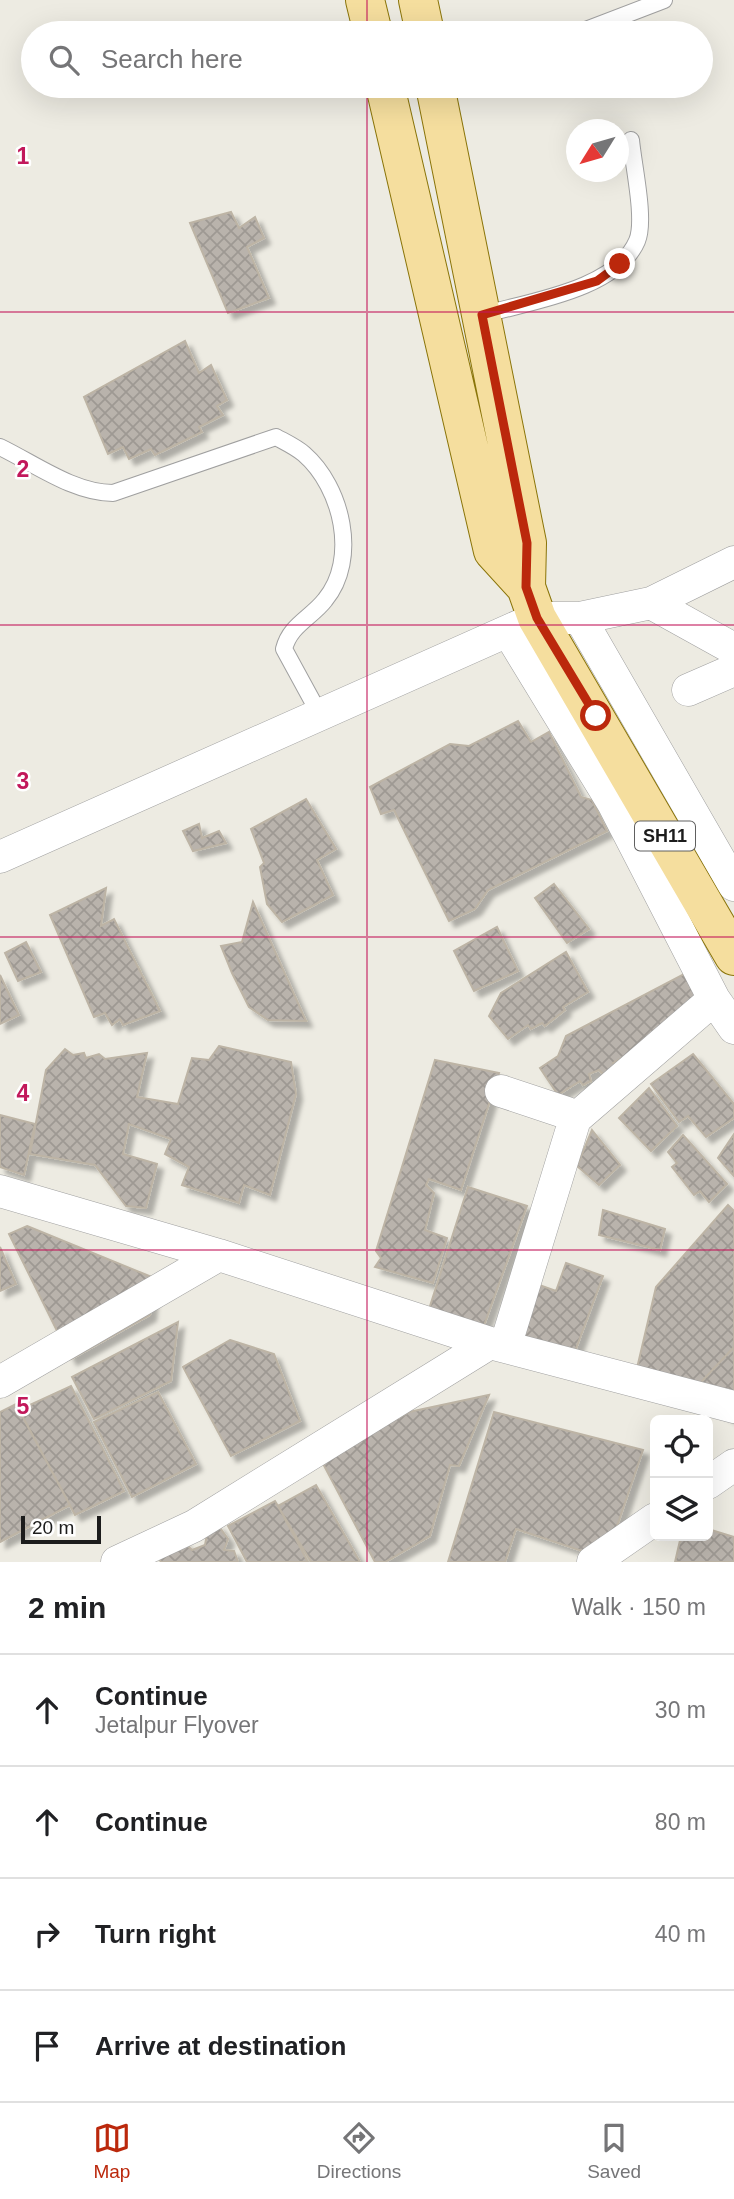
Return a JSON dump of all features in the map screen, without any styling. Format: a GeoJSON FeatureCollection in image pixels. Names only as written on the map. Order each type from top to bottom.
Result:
{"type":"FeatureCollection","features":[{"type":"Feature","properties":{"kind":"main road"},"geometry":{"type":"LineString","coordinates":[[366,0],[370,21]]}},
{"type":"Feature","properties":{"kind":"main road"},"geometry":{"type":"LineString","coordinates":[[418,0],[422,21]]}},
{"type":"Feature","properties":{"kind":"main road"},"geometry":{"type":"LineString","coordinates":[[388,98],[493,551],[524,612]]}},
{"type":"Feature","properties":{"kind":"main road"},"geometry":{"type":"LineString","coordinates":[[440,98],[527,543],[524,612]]}},
{"type":"Feature","properties":{"kind":"main road","name":"SH11"},"geometry":{"type":"LineString","coordinates":[[524,612],[596,716],[734,956]]}},
{"type":"Feature","properties":{"kind":"street"},"geometry":{"type":"LineString","coordinates":[[0,857],[320,715],[524,612],[580,618],[651,603],[734,562]]}},
{"type":"Feature","properties":{"kind":"street"},"geometry":{"type":"LineString","coordinates":[[651,603],[734,649]]}},
{"type":"Feature","properties":{"kind":"street"},"geometry":{"type":"LineString","coordinates":[[524,612],[613,803],[714,999],[734,1028]]}},
{"type":"Feature","properties":{"kind":"street"},"geometry":{"type":"LineString","coordinates":[[580,618],[734,885]]}},
{"type":"Feature","properties":{"kind":"street"},"geometry":{"type":"LineString","coordinates":[[688,690],[734,670]]}},
{"type":"Feature","properties":{"kind":"street"},"geometry":{"type":"LineString","coordinates":[[117,1562],[194,1527],[498,1345],[575,1119],[714,999]]}},
{"type":"Feature","properties":{"kind":"street"},"geometry":{"type":"LineString","coordinates":[[501,1091],[567,1113],[575,1119]]}},
{"type":"Feature","properties":{"kind":"street"},"geometry":{"type":"LineString","coordinates":[[0,1191],[219,1255],[498,1345],[734,1406]]}},
{"type":"Feature","properties":{"kind":"street"},"geometry":{"type":"LineString","coordinates":[[0,1382],[219,1255]]}},
{"type":"Feature","properties":{"kind":"street"},"geometry":{"type":"LineString","coordinates":[[713,1480],[734,1465]]}},
{"type":"Feature","properties":{"kind":"street"},"geometry":{"type":"LineString","coordinates":[[593,1562],[650,1522]]}},
{"type":"Feature","properties":{"kind":"lane"},"geometry":{"type":"LineString","coordinates":[[609,21],[664,0]]}},
{"type":"Feature","properties":{"kind":"lane"},"geometry":{"type":"LineString","coordinates":[[482,315],[597,281],[620,264],[637,241],[639,223],[631,140]]}},
{"type":"Feature","properties":{"kind":"lane"},"geometry":{"type":"LineString","coordinates":[[0,447],[82,488],[98,493],[113,493],[276,437],[304,454],[323,478],[342,518],[342,561],[326,600],[292,629],[284,649],[320,715]]}},
{"type":"Feature","properties":{"kind":"building"},"geometry":{"type":"Polygon","coordinates":[[[231,212],[239,228],[255,217],[264,238],[247,247],[269,298],[228,313],[190,223],[231,212]]]}},
{"type":"Feature","properties":{"kind":"building"},"geometry":{"type":"Polygon","coordinates":[[[185,341],[199,373],[211,365],[227,400],[217,406],[223,415],[199,427],[202,432],[155,455],[151,449],[129,459],[123,447],[108,454],[84,397],[185,341]]]}},
{"type":"Feature","properties":{"kind":"building"},"geometry":{"type":"Polygon","coordinates":[[[518,721],[531,742],[549,732],[581,797],[592,800],[607,831],[488,890],[475,909],[449,921],[394,810],[381,814],[370,787],[450,744],[469,746],[518,721]]]}},
{"type":"Feature","properties":{"kind":"building"},"geometry":{"type":"Polygon","coordinates":[[[306,799],[336,849],[317,860],[333,895],[282,922],[267,904],[260,867],[264,863],[251,829],[306,799]]]}},
{"type":"Feature","properties":{"kind":"building"},"geometry":{"type":"Polygon","coordinates":[[[199,824],[202,838],[219,831],[226,843],[193,851],[183,831],[199,824]]]}},
{"type":"Feature","properties":{"kind":"building"},"geometry":{"type":"Polygon","coordinates":[[[554,884],[589,929],[567,943],[535,898],[554,884]]]}},
{"type":"Feature","properties":{"kind":"building"},"geometry":{"type":"Polygon","coordinates":[[[106,888],[101,926],[114,919],[160,1011],[123,1025],[120,1019],[112,1025],[105,1013],[94,1017],[50,915],[106,888]]]}},
{"type":"Feature","properties":{"kind":"building"},"geometry":{"type":"Polygon","coordinates":[[[253,902],[306,1021],[268,1020],[249,1007],[232,973],[221,946],[242,942],[253,902]]]}},
{"type":"Feature","properties":{"kind":"building"},"geometry":{"type":"Polygon","coordinates":[[[497,927],[518,971],[474,991],[454,951],[497,927]]]}},
{"type":"Feature","properties":{"kind":"building"},"geometry":{"type":"Polygon","coordinates":[[[26,942],[41,972],[18,981],[5,953],[26,942]]]}},
{"type":"Feature","properties":{"kind":"building"},"geometry":{"type":"Polygon","coordinates":[[[566,952],[588,992],[563,1007],[565,1010],[545,1026],[542,1023],[531,1029],[528,1025],[508,1039],[489,1016],[501,993],[566,952]]]}},
{"type":"Feature","properties":{"kind":"building"},"geometry":{"type":"Polygon","coordinates":[[[684,974],[704,1008],[613,1063],[617,1066],[603,1074],[599,1070],[589,1074],[591,1081],[583,1085],[580,1081],[558,1095],[540,1068],[558,1056],[566,1036],[684,974]]]}},
{"type":"Feature","properties":{"kind":"building"},"geometry":{"type":"Polygon","coordinates":[[[0,975],[19,1015],[0,1024],[0,975]]]}},
{"type":"Feature","properties":{"kind":"building"},"geometry":{"type":"Polygon","coordinates":[[[219,1046],[291,1062],[296,1094],[270,1195],[244,1185],[239,1203],[182,1185],[189,1167],[165,1154],[171,1139],[129,1124],[123,1154],[157,1164],[146,1208],[126,1206],[95,1165],[30,1154],[46,1070],[65,1049],[73,1055],[84,1053],[86,1058],[99,1054],[105,1059],[147,1053],[137,1097],[178,1104],[192,1058],[209,1060],[219,1046]]]}},
{"type":"Feature","properties":{"kind":"building"},"geometry":{"type":"Polygon","coordinates":[[[693,1054],[734,1104],[734,1118],[706,1137],[688,1116],[679,1122],[651,1084],[693,1054]]]}},
{"type":"Feature","properties":{"kind":"building"},"geometry":{"type":"Polygon","coordinates":[[[435,1060],[499,1073],[461,1190],[429,1179],[426,1185],[434,1193],[425,1230],[447,1238],[433,1283],[375,1267],[381,1258],[376,1251],[435,1060]]]}},
{"type":"Feature","properties":{"kind":"building"},"geometry":{"type":"Polygon","coordinates":[[[649,1088],[677,1126],[651,1151],[619,1118],[649,1088]]]}},
{"type":"Feature","properties":{"kind":"building"},"geometry":{"type":"Polygon","coordinates":[[[0,1115],[35,1124],[24,1175],[0,1167],[0,1115]]]}},
{"type":"Feature","properties":{"kind":"building"},"geometry":{"type":"Polygon","coordinates":[[[592,1130],[620,1165],[599,1185],[577,1166],[592,1130]]]}},
{"type":"Feature","properties":{"kind":"building"},"geometry":{"type":"Polygon","coordinates":[[[734,1134],[734,1176],[718,1158],[734,1134]]]}},
{"type":"Feature","properties":{"kind":"building"},"geometry":{"type":"Polygon","coordinates":[[[683,1135],[727,1184],[709,1202],[700,1191],[694,1195],[672,1167],[677,1163],[668,1152],[683,1135]]]}},
{"type":"Feature","properties":{"kind":"building"},"geometry":{"type":"Polygon","coordinates":[[[468,1187],[527,1206],[477,1345],[423,1328],[468,1187]]]}},
{"type":"Feature","properties":{"kind":"building"},"geometry":{"type":"Polygon","coordinates":[[[728,1205],[734,1211],[734,1347],[689,1395],[634,1381],[656,1287],[728,1205]]]}},
{"type":"Feature","properties":{"kind":"building"},"geometry":{"type":"Polygon","coordinates":[[[603,1210],[665,1229],[660,1250],[599,1235],[603,1210]]]}},
{"type":"Feature","properties":{"kind":"building"},"geometry":{"type":"Polygon","coordinates":[[[27,1226],[154,1278],[150,1315],[71,1359],[9,1234],[27,1226]]]}},
{"type":"Feature","properties":{"kind":"building"},"geometry":{"type":"Polygon","coordinates":[[[0,1247],[16,1284],[0,1291],[0,1247]]]}},
{"type":"Feature","properties":{"kind":"building"},"geometry":{"type":"Polygon","coordinates":[[[566,1263],[603,1276],[574,1354],[514,1336],[531,1282],[556,1291],[566,1263]]]}},
{"type":"Feature","properties":{"kind":"building"},"geometry":{"type":"Polygon","coordinates":[[[178,1322],[171,1381],[94,1419],[72,1377],[178,1322]]]}},
{"type":"Feature","properties":{"kind":"building"},"geometry":{"type":"Polygon","coordinates":[[[230,1340],[274,1354],[300,1421],[231,1456],[183,1367],[230,1340]]]}},
{"type":"Feature","properties":{"kind":"building"},"geometry":{"type":"Polygon","coordinates":[[[734,1347],[734,1419],[689,1395],[734,1347]]]}},
{"type":"Feature","properties":{"kind":"building"},"geometry":{"type":"Polygon","coordinates":[[[71,1386],[124,1491],[75,1515],[19,1410],[71,1386]]]}},
{"type":"Feature","properties":{"kind":"building"},"geometry":{"type":"Polygon","coordinates":[[[158,1392],[196,1464],[132,1497],[94,1422],[158,1392]]]}},
{"type":"Feature","properties":{"kind":"building"},"geometry":{"type":"Polygon","coordinates":[[[489,1395],[459,1466],[450,1465],[430,1536],[385,1562],[375,1562],[321,1460],[409,1412],[489,1395]]]}},
{"type":"Feature","properties":{"kind":"building"},"geometry":{"type":"Polygon","coordinates":[[[16,1404],[70,1505],[0,1542],[0,1412],[16,1404]]]}},
{"type":"Feature","properties":{"kind":"building"},"geometry":{"type":"Polygon","coordinates":[[[494,1412],[643,1450],[615,1532],[588,1553],[516,1529],[505,1562],[448,1562],[494,1412]]]}},
{"type":"Feature","properties":{"kind":"building"},"geometry":{"type":"Polygon","coordinates":[[[316,1485],[360,1562],[311,1562],[278,1506],[316,1485]]]}},
{"type":"Feature","properties":{"kind":"building"},"geometry":{"type":"Polygon","coordinates":[[[275,1501],[308,1562],[247,1562],[228,1526],[275,1501]]]}},
{"type":"Feature","properties":{"kind":"building"},"geometry":{"type":"Polygon","coordinates":[[[218,1525],[228,1539],[224,1550],[234,1551],[238,1562],[161,1562],[156,1553],[182,1540],[192,1550],[205,1545],[208,1528],[218,1525]]]}},
{"type":"Feature","properties":{"kind":"building"},"geometry":{"type":"Polygon","coordinates":[[[713,1531],[734,1537],[734,1562],[675,1562],[680,1541],[713,1541],[713,1531]]]}},
{"type":"Feature","properties":{"kind":"route"},"geometry":{"type":"LineString","coordinates":[[596,716],[537,618],[526,587],[527,543],[482,315],[597,281],[620,264]]}}]}
